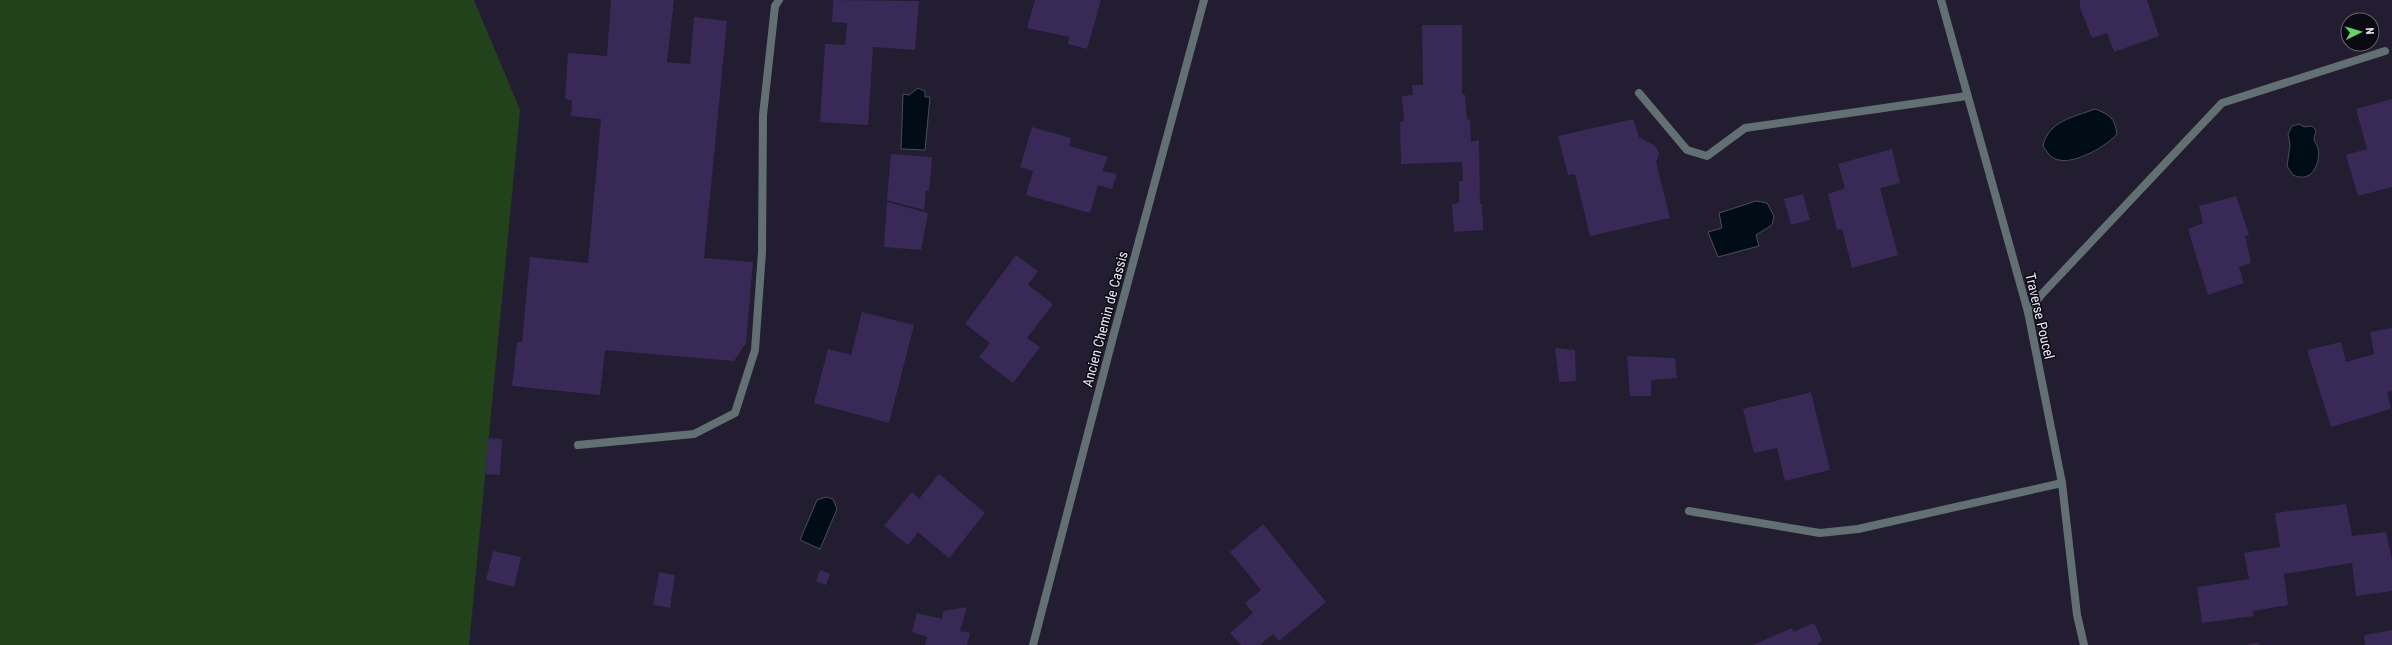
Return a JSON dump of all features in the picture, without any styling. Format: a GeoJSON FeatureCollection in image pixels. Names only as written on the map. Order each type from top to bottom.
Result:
{"type":"FeatureCollection","features":[{"type":"Feature","properties":{"kind":"street"},"geometry":{"type":"LineString","coordinates":[[578,445],[694,434],[735,413],[755,350],[762,252],[763,115],[775,6],[779,0]]}},
{"type":"Feature","properties":{"kind":"street","name":"Ancien Chemin de Cassis"},"geometry":{"type":"LineString","coordinates":[[1033,645],[1113,337],[1204,0]]}},
{"type":"Feature","properties":{"kind":"street","name":"Traverse Poucel"},"geometry":{"type":"LineString","coordinates":[[1941,0],[2028,312],[2062,483],[2077,615],[2084,645]]}},
{"type":"Feature","properties":{"kind":"street"},"geometry":{"type":"LineString","coordinates":[[2028,312],[2041,295],[2222,103],[2385,51]]}},
{"type":"Feature","properties":{"kind":"street"},"geometry":{"type":"LineString","coordinates":[[1638,93],[1687,150],[1707,156],[1745,128],[1967,96]]}},
{"type":"Feature","properties":{"kind":"street"},"geometry":{"type":"LineString","coordinates":[[1689,511],[1820,533],[1858,529],[2062,483]]}},
{"type":"Feature","properties":{"kind":"green space"},"geometry":{"type":"Polygon","coordinates":[[[0,0],[474,0],[520,110],[469,645],[0,645],[0,0]]]}},
{"type":"Feature","properties":{"kind":"shaded area"},"geometry":{"type":"Polygon","coordinates":[[[918,88],[925,91],[925,97],[930,97],[925,150],[901,149],[903,94],[909,95],[918,88]]]}},
{"type":"Feature","properties":{"kind":"shaded area"},"geometry":{"type":"Polygon","coordinates":[[[2095,109],[2108,115],[2113,120],[2117,134],[2106,144],[2082,157],[2066,161],[2059,160],[2050,155],[2043,146],[2050,131],[2063,121],[2095,109]]]}},
{"type":"Feature","properties":{"kind":"shaded area"},"geometry":{"type":"Polygon","coordinates":[[[2299,124],[2304,127],[2312,126],[2316,130],[2314,139],[2319,154],[2314,170],[2305,177],[2293,175],[2287,166],[2290,145],[2288,134],[2292,126],[2299,124]]]}},
{"type":"Feature","properties":{"kind":"shaded area"},"geometry":{"type":"Polygon","coordinates":[[[1756,201],[1767,203],[1774,216],[1772,225],[1756,235],[1759,246],[1718,257],[1708,232],[1722,228],[1719,213],[1756,201]]]}},
{"type":"Feature","properties":{"kind":"shaded area"},"geometry":{"type":"Polygon","coordinates":[[[826,497],[833,499],[837,509],[820,549],[800,540],[817,500],[826,497]]]}},
{"type":"Feature","properties":{"kind":"building"},"geometry":{"type":"Polygon","coordinates":[[[611,0],[674,0],[667,62],[690,64],[694,17],[727,21],[704,258],[753,262],[746,343],[734,361],[605,350],[600,395],[512,386],[517,342],[522,342],[530,257],[588,263],[601,119],[571,116],[572,100],[565,99],[568,53],[607,56],[611,0]]]}},
{"type":"Feature","properties":{"kind":"building"},"geometry":{"type":"Polygon","coordinates":[[[833,0],[919,1],[915,50],[873,47],[868,125],[820,122],[825,44],[845,45],[847,23],[832,22],[833,0]]]}},
{"type":"Feature","properties":{"kind":"building"},"geometry":{"type":"Polygon","coordinates":[[[1035,0],[1101,0],[1087,49],[1068,44],[1069,37],[1027,28],[1035,0]]]}},
{"type":"Feature","properties":{"kind":"building"},"geometry":{"type":"Polygon","coordinates":[[[2080,0],[2147,0],[2159,36],[2114,52],[2107,33],[2092,38],[2080,8],[2080,0]]]}},
{"type":"Feature","properties":{"kind":"building"},"geometry":{"type":"Polygon","coordinates":[[[1422,25],[1462,25],[1462,94],[1465,95],[1467,119],[1470,120],[1471,142],[1479,140],[1480,204],[1482,204],[1483,230],[1454,232],[1452,204],[1459,203],[1459,181],[1463,181],[1462,162],[1401,164],[1400,122],[1404,121],[1402,96],[1413,95],[1412,85],[1423,85],[1422,25]]]}},
{"type":"Feature","properties":{"kind":"building"},"geometry":{"type":"Polygon","coordinates":[[[2392,99],[2392,187],[2358,196],[2346,155],[2367,149],[2356,109],[2392,99]]]}},
{"type":"Feature","properties":{"kind":"building"},"geometry":{"type":"Polygon","coordinates":[[[1633,119],[1639,137],[1654,145],[1659,154],[1656,162],[1670,218],[1590,236],[1575,174],[1568,175],[1558,136],[1633,119]]]}},
{"type":"Feature","properties":{"kind":"building"},"geometry":{"type":"Polygon","coordinates":[[[1032,127],[1071,138],[1069,146],[1108,157],[1102,171],[1117,174],[1112,189],[1098,185],[1090,213],[1026,195],[1033,171],[1020,167],[1032,127]]]}},
{"type":"Feature","properties":{"kind":"building"},"geometry":{"type":"Polygon","coordinates":[[[1892,149],[1900,183],[1880,188],[1898,255],[1852,268],[1842,229],[1837,230],[1828,194],[1845,188],[1838,164],[1892,149]]]}},
{"type":"Feature","properties":{"kind":"building"},"geometry":{"type":"Polygon","coordinates":[[[891,154],[932,157],[929,191],[926,191],[924,210],[887,200],[891,154]]]}},
{"type":"Feature","properties":{"kind":"building"},"geometry":{"type":"Polygon","coordinates":[[[1803,194],[1810,220],[1791,225],[1784,199],[1803,194]]]}},
{"type":"Feature","properties":{"kind":"building"},"geometry":{"type":"Polygon","coordinates":[[[2236,196],[2249,235],[2245,236],[2251,263],[2239,267],[2244,283],[2208,295],[2188,229],[2203,223],[2199,206],[2236,196]]]}},
{"type":"Feature","properties":{"kind":"building"},"geometry":{"type":"Polygon","coordinates":[[[887,202],[928,213],[921,250],[884,247],[887,202]]]}},
{"type":"Feature","properties":{"kind":"building"},"geometry":{"type":"Polygon","coordinates":[[[1016,255],[1038,271],[1028,285],[1053,304],[1027,338],[1040,347],[1013,383],[979,357],[990,343],[965,324],[1016,255]]]}},
{"type":"Feature","properties":{"kind":"building"},"geometry":{"type":"Polygon","coordinates":[[[862,312],[914,325],[889,423],[814,403],[828,349],[851,355],[862,312]]]}},
{"type":"Feature","properties":{"kind":"building"},"geometry":{"type":"Polygon","coordinates":[[[2392,328],[2392,391],[2387,392],[2391,409],[2331,427],[2307,350],[2341,342],[2346,362],[2374,354],[2370,332],[2392,328]]]}},
{"type":"Feature","properties":{"kind":"building"},"geometry":{"type":"Polygon","coordinates":[[[1555,348],[1575,350],[1576,381],[1559,382],[1555,348]]]}},
{"type":"Feature","properties":{"kind":"building"},"geometry":{"type":"Polygon","coordinates":[[[1627,356],[1675,358],[1677,378],[1651,380],[1651,396],[1630,396],[1627,356]]]}},
{"type":"Feature","properties":{"kind":"building"},"geometry":{"type":"Polygon","coordinates":[[[1811,392],[1830,470],[1785,481],[1777,448],[1754,453],[1743,409],[1811,392]]]}},
{"type":"Feature","properties":{"kind":"building"},"geometry":{"type":"Polygon","coordinates":[[[488,438],[502,439],[500,475],[485,474],[488,438]]]}},
{"type":"Feature","properties":{"kind":"building"},"geometry":{"type":"Polygon","coordinates":[[[939,474],[985,513],[949,558],[918,532],[908,545],[884,526],[912,492],[919,499],[939,474]]]}},
{"type":"Feature","properties":{"kind":"building"},"geometry":{"type":"Polygon","coordinates":[[[2346,504],[2352,536],[2386,532],[2392,560],[2392,591],[2356,596],[2352,563],[2284,574],[2288,605],[2253,611],[2254,616],[2202,623],[2197,587],[2249,579],[2244,553],[2280,547],[2275,513],[2346,504]]]}},
{"type":"Feature","properties":{"kind":"building"},"geometry":{"type":"Polygon","coordinates":[[[1263,524],[1326,602],[1279,641],[1273,634],[1260,645],[1241,645],[1230,633],[1253,613],[1245,603],[1261,590],[1230,552],[1263,524]]]}},
{"type":"Feature","properties":{"kind":"building"},"geometry":{"type":"Polygon","coordinates":[[[493,551],[521,557],[514,587],[486,580],[493,551]]]}},
{"type":"Feature","properties":{"kind":"building"},"geometry":{"type":"Polygon","coordinates":[[[820,570],[830,574],[826,585],[816,581],[820,570]]]}},
{"type":"Feature","properties":{"kind":"building"},"geometry":{"type":"Polygon","coordinates":[[[659,572],[675,575],[670,608],[653,605],[659,572]]]}},
{"type":"Feature","properties":{"kind":"building"},"geometry":{"type":"Polygon","coordinates":[[[967,607],[960,631],[970,633],[967,645],[925,645],[927,637],[912,632],[917,613],[942,619],[943,611],[967,607]]]}},
{"type":"Feature","properties":{"kind":"building"},"geometry":{"type":"Polygon","coordinates":[[[1814,623],[1822,640],[1817,645],[1753,645],[1792,628],[1793,632],[1814,623]]]}},
{"type":"Feature","properties":{"kind":"building"},"geometry":{"type":"Polygon","coordinates":[[[2392,630],[2392,645],[2365,645],[2364,635],[2392,630]]]}},
{"type":"Feature","properties":{"kind":"building"},"geometry":{"type":"Polygon","coordinates":[[[2258,643],[2259,645],[2248,645],[2248,644],[2258,643]]]}}]}
